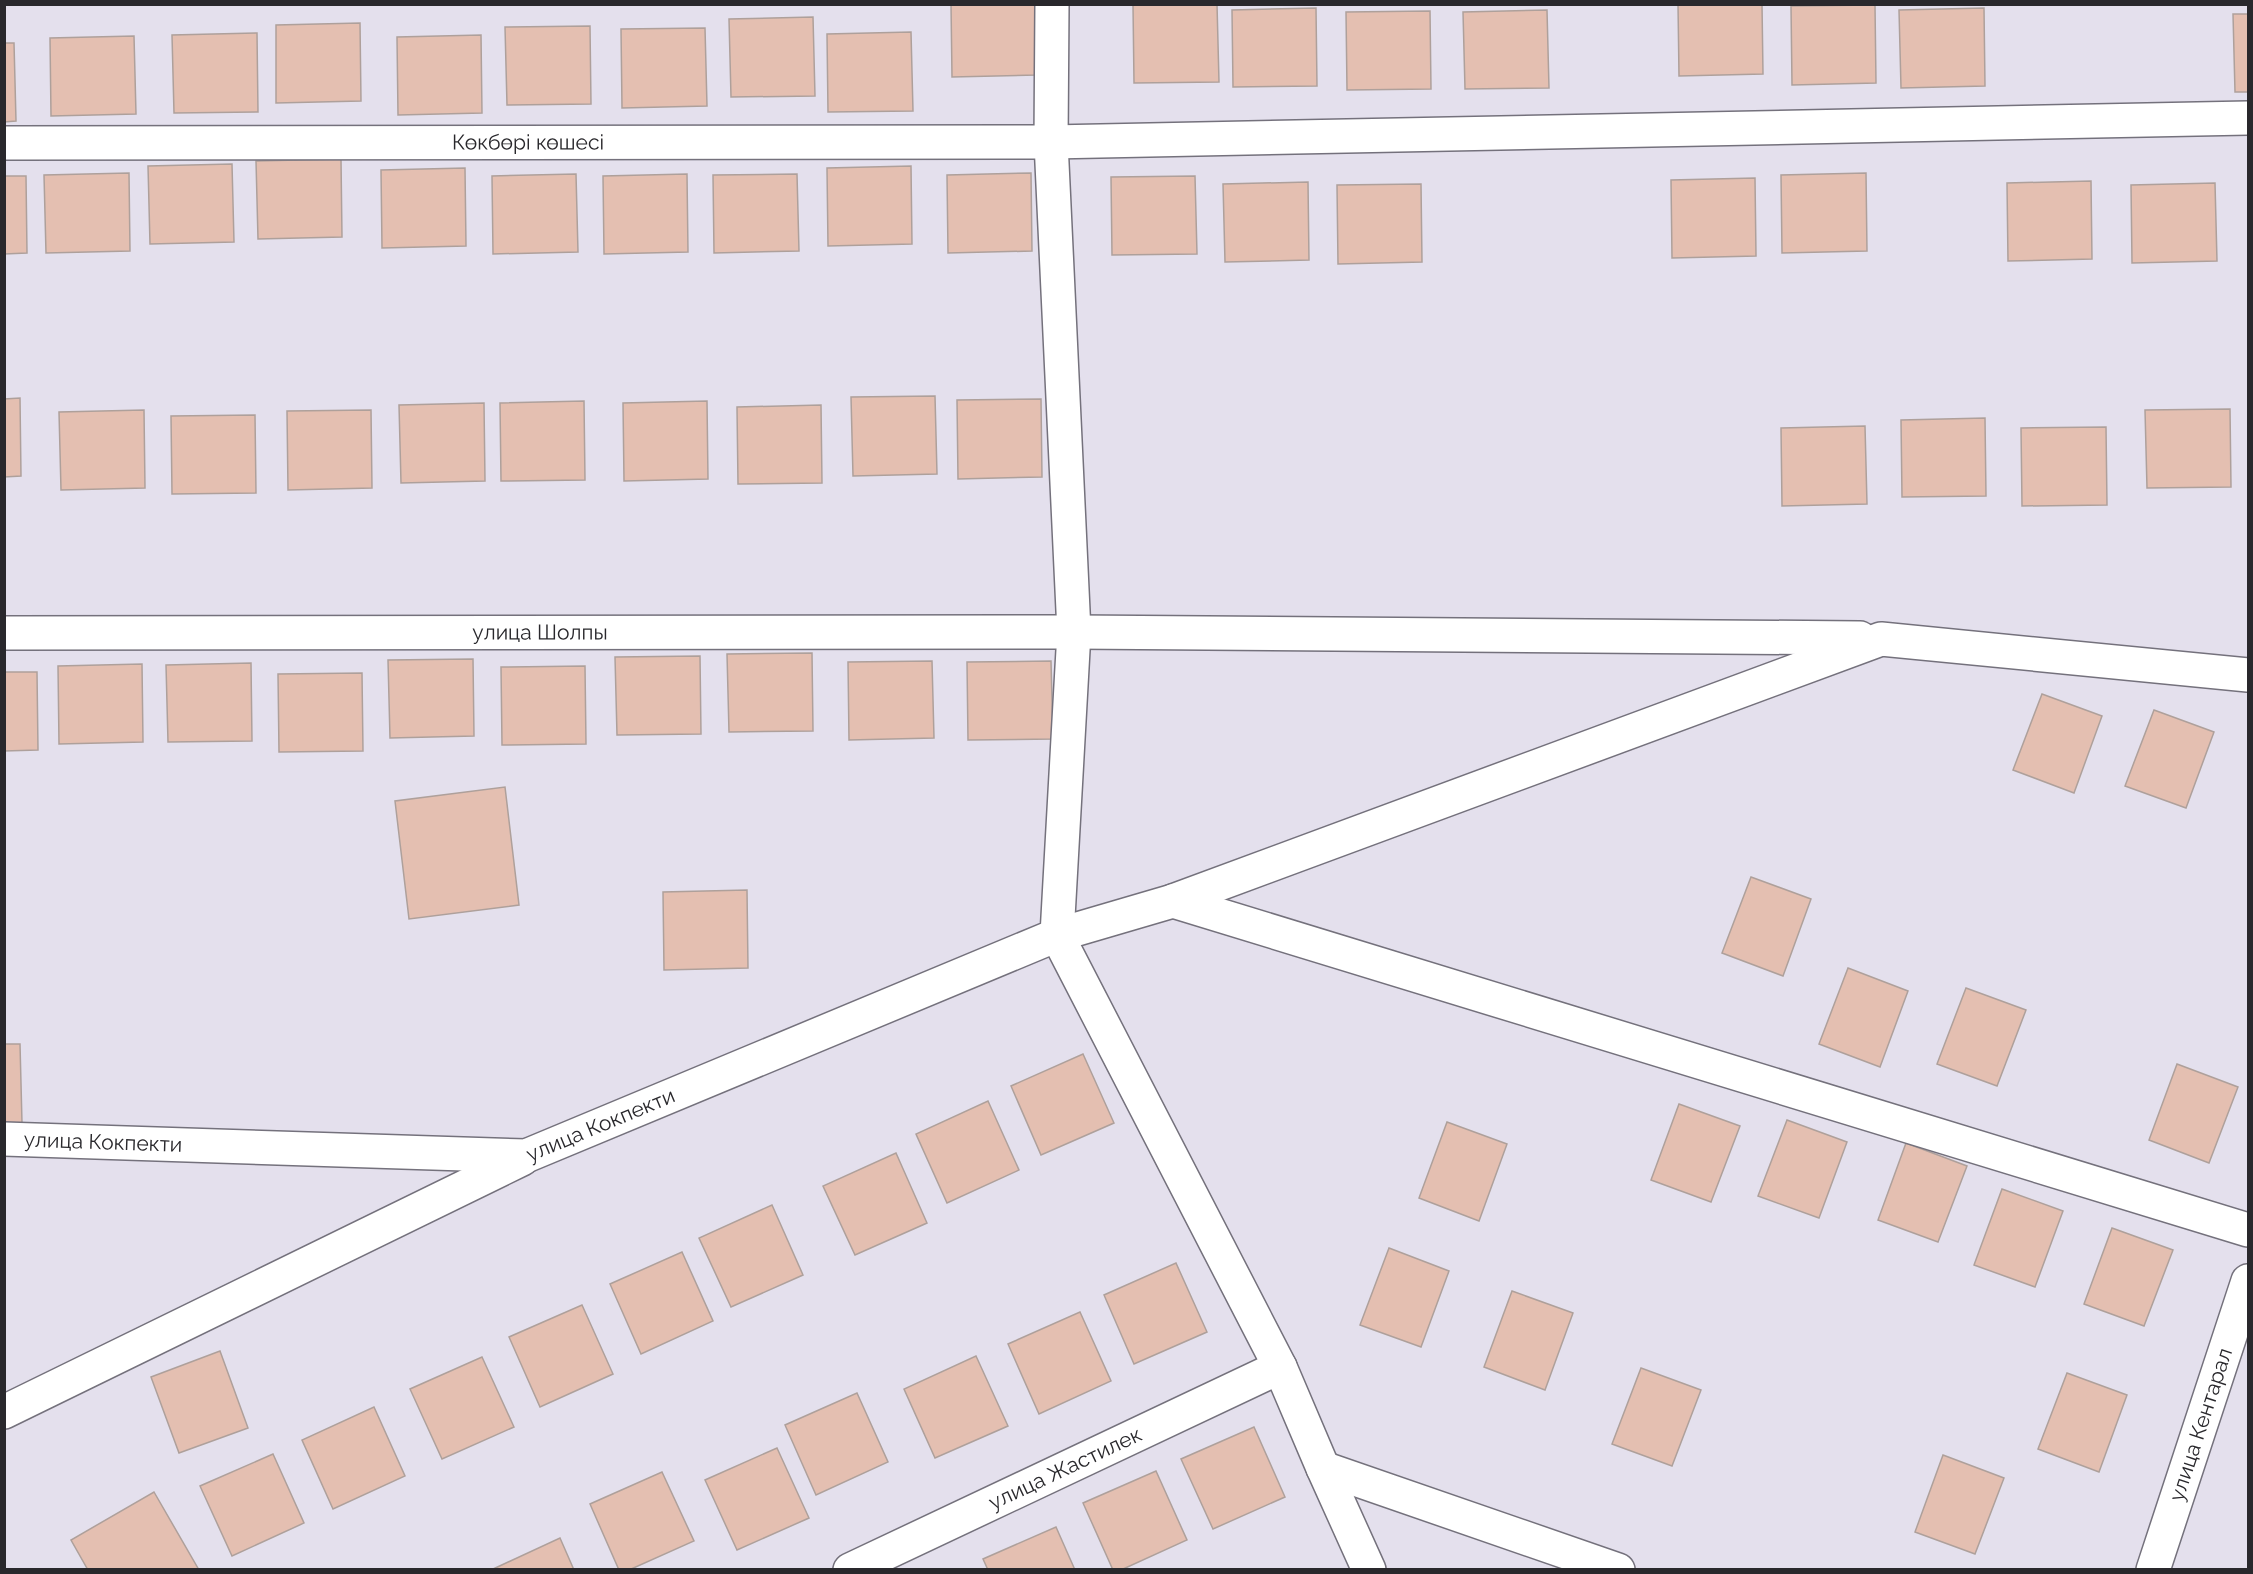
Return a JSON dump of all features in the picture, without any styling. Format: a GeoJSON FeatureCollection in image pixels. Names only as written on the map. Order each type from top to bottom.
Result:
{"type":"FeatureCollection","features":[{"type":"Feature","properties":{"kind":"street"},"geometry":{"type":"LineString","coordinates":[[1052,4],[1050,142],[1074,632],[1057,935],[1280,1367],[1369,1569]]}},
{"type":"Feature","properties":{"kind":"street","name":"Көкбөрі көшесі"},"geometry":{"type":"LineString","coordinates":[[4,143],[1050,142],[2248,118]]}},
{"type":"Feature","properties":{"kind":"street","name":"улица Шолпы"},"geometry":{"type":"LineString","coordinates":[[4,633],[1074,632],[1881,639],[2248,675]]}},
{"type":"Feature","properties":{"kind":"street","name":"улица Кокпекти"},"geometry":{"type":"LineString","coordinates":[[4,1138],[526,1156],[1057,935],[1173,901],[1881,639]]}},
{"type":"Feature","properties":{"kind":"street"},"geometry":{"type":"LineString","coordinates":[[1173,901],[2248,1230]]}},
{"type":"Feature","properties":{"kind":"street"},"geometry":{"type":"LineString","coordinates":[[4,1412],[526,1156]]}},
{"type":"Feature","properties":{"kind":"street","name":"улица Кентарал"},"geometry":{"type":"LineString","coordinates":[[2154,1569],[2248,1281]]}},
{"type":"Feature","properties":{"kind":"street","name":"улица Жастилек"},"geometry":{"type":"LineString","coordinates":[[850,1569],[1280,1367]]}},
{"type":"Feature","properties":{"kind":"street"},"geometry":{"type":"LineString","coordinates":[[1323,1468],[1618,1569]]}},
{"type":"Feature","properties":{"kind":"building"},"geometry":{"type":"Polygon","coordinates":[[[951,4],[1035,4],[1036,75],[952,77],[951,4]]]}},
{"type":"Feature","properties":{"kind":"building"},"geometry":{"type":"Polygon","coordinates":[[[1217,4],[1219,82],[1134,83],[1133,5],[1217,4]]]}},
{"type":"Feature","properties":{"kind":"building"},"geometry":{"type":"Polygon","coordinates":[[[1678,4],[1762,4],[1763,74],[1679,76],[1678,4]]]}},
{"type":"Feature","properties":{"kind":"building"},"geometry":{"type":"Polygon","coordinates":[[[1875,5],[1876,83],[1792,85],[1791,6],[1875,5]]]}},
{"type":"Feature","properties":{"kind":"building"},"geometry":{"type":"Polygon","coordinates":[[[1316,8],[1317,86],[1233,87],[1232,10],[1316,8]]]}},
{"type":"Feature","properties":{"kind":"building"},"geometry":{"type":"Polygon","coordinates":[[[1984,8],[1985,86],[1901,88],[1899,10],[1984,8]]]}},
{"type":"Feature","properties":{"kind":"building"},"geometry":{"type":"Polygon","coordinates":[[[1547,10],[1549,88],[1465,89],[1463,12],[1547,10]]]}},
{"type":"Feature","properties":{"kind":"building"},"geometry":{"type":"Polygon","coordinates":[[[1430,11],[1431,89],[1347,90],[1346,12],[1430,11]]]}},
{"type":"Feature","properties":{"kind":"building"},"geometry":{"type":"Polygon","coordinates":[[[2233,14],[2248,14],[2248,92],[2235,92],[2233,14]]]}},
{"type":"Feature","properties":{"kind":"building"},"geometry":{"type":"Polygon","coordinates":[[[813,17],[815,96],[731,97],[729,19],[813,17]]]}},
{"type":"Feature","properties":{"kind":"building"},"geometry":{"type":"Polygon","coordinates":[[[360,23],[361,101],[276,103],[276,25],[360,23]]]}},
{"type":"Feature","properties":{"kind":"building"},"geometry":{"type":"Polygon","coordinates":[[[590,26],[591,104],[507,105],[505,27],[590,26]]]}},
{"type":"Feature","properties":{"kind":"building"},"geometry":{"type":"Polygon","coordinates":[[[705,28],[707,106],[622,108],[621,29],[705,28]]]}},
{"type":"Feature","properties":{"kind":"building"},"geometry":{"type":"Polygon","coordinates":[[[911,32],[913,111],[828,112],[827,34],[911,32]]]}},
{"type":"Feature","properties":{"kind":"building"},"geometry":{"type":"Polygon","coordinates":[[[257,33],[258,112],[174,113],[172,35],[257,33]]]}},
{"type":"Feature","properties":{"kind":"building"},"geometry":{"type":"Polygon","coordinates":[[[481,35],[482,113],[398,115],[397,37],[481,35]]]}},
{"type":"Feature","properties":{"kind":"building"},"geometry":{"type":"Polygon","coordinates":[[[134,36],[136,114],[51,116],[50,38],[134,36]]]}},
{"type":"Feature","properties":{"kind":"building"},"geometry":{"type":"Polygon","coordinates":[[[4,43],[14,43],[16,121],[4,122],[4,43]]]}},
{"type":"Feature","properties":{"kind":"building"},"geometry":{"type":"Polygon","coordinates":[[[341,159],[342,237],[258,239],[256,161],[341,159]]]}},
{"type":"Feature","properties":{"kind":"building"},"geometry":{"type":"Polygon","coordinates":[[[232,164],[234,242],[150,244],[148,166],[232,164]]]}},
{"type":"Feature","properties":{"kind":"building"},"geometry":{"type":"Polygon","coordinates":[[[911,166],[912,244],[828,246],[827,168],[911,166]]]}},
{"type":"Feature","properties":{"kind":"building"},"geometry":{"type":"Polygon","coordinates":[[[465,168],[466,246],[382,248],[381,170],[465,168]]]}},
{"type":"Feature","properties":{"kind":"building"},"geometry":{"type":"Polygon","coordinates":[[[129,173],[130,251],[46,253],[44,175],[129,173]]]}},
{"type":"Feature","properties":{"kind":"building"},"geometry":{"type":"Polygon","coordinates":[[[1031,173],[1032,251],[948,253],[947,175],[1031,173]]]}},
{"type":"Feature","properties":{"kind":"building"},"geometry":{"type":"Polygon","coordinates":[[[1866,173],[1867,251],[1782,253],[1781,175],[1866,173]]]}},
{"type":"Feature","properties":{"kind":"building"},"geometry":{"type":"Polygon","coordinates":[[[576,174],[578,252],[493,254],[492,176],[576,174]]]}},
{"type":"Feature","properties":{"kind":"building"},"geometry":{"type":"Polygon","coordinates":[[[687,174],[688,252],[604,254],[603,176],[687,174]]]}},
{"type":"Feature","properties":{"kind":"building"},"geometry":{"type":"Polygon","coordinates":[[[797,174],[799,251],[714,253],[713,175],[797,174]]]}},
{"type":"Feature","properties":{"kind":"building"},"geometry":{"type":"Polygon","coordinates":[[[4,176],[26,176],[27,253],[4,254],[4,176]]]}},
{"type":"Feature","properties":{"kind":"building"},"geometry":{"type":"Polygon","coordinates":[[[1195,176],[1197,254],[1112,255],[1111,177],[1195,176]]]}},
{"type":"Feature","properties":{"kind":"building"},"geometry":{"type":"Polygon","coordinates":[[[1755,178],[1756,256],[1672,258],[1671,180],[1755,178]]]}},
{"type":"Feature","properties":{"kind":"building"},"geometry":{"type":"Polygon","coordinates":[[[2091,181],[2092,259],[2008,261],[2007,183],[2091,181]]]}},
{"type":"Feature","properties":{"kind":"building"},"geometry":{"type":"Polygon","coordinates":[[[1308,182],[1309,260],[1225,262],[1223,184],[1308,182]]]}},
{"type":"Feature","properties":{"kind":"building"},"geometry":{"type":"Polygon","coordinates":[[[2215,183],[2217,261],[2132,263],[2131,185],[2215,183]]]}},
{"type":"Feature","properties":{"kind":"building"},"geometry":{"type":"Polygon","coordinates":[[[1421,184],[1422,262],[1338,264],[1337,185],[1421,184]]]}},
{"type":"Feature","properties":{"kind":"building"},"geometry":{"type":"Polygon","coordinates":[[[935,396],[937,474],[853,476],[851,397],[935,396]]]}},
{"type":"Feature","properties":{"kind":"building"},"geometry":{"type":"Polygon","coordinates":[[[20,398],[21,476],[4,477],[4,399],[20,398]]]}},
{"type":"Feature","properties":{"kind":"building"},"geometry":{"type":"Polygon","coordinates":[[[1041,399],[1042,477],[958,479],[957,400],[1041,399]]]}},
{"type":"Feature","properties":{"kind":"building"},"geometry":{"type":"Polygon","coordinates":[[[584,401],[585,480],[501,481],[500,403],[584,401]]]}},
{"type":"Feature","properties":{"kind":"building"},"geometry":{"type":"Polygon","coordinates":[[[707,401],[708,479],[624,481],[623,403],[707,401]]]}},
{"type":"Feature","properties":{"kind":"building"},"geometry":{"type":"Polygon","coordinates":[[[484,403],[485,481],[401,483],[399,405],[484,403]]]}},
{"type":"Feature","properties":{"kind":"building"},"geometry":{"type":"Polygon","coordinates":[[[821,405],[822,483],[738,484],[737,407],[821,405]]]}},
{"type":"Feature","properties":{"kind":"building"},"geometry":{"type":"Polygon","coordinates":[[[2230,409],[2231,487],[2147,488],[2145,410],[2230,409]]]}},
{"type":"Feature","properties":{"kind":"building"},"geometry":{"type":"Polygon","coordinates":[[[144,410],[145,488],[61,490],[59,412],[144,410]]]}},
{"type":"Feature","properties":{"kind":"building"},"geometry":{"type":"Polygon","coordinates":[[[371,410],[372,488],[288,490],[287,411],[371,410]]]}},
{"type":"Feature","properties":{"kind":"building"},"geometry":{"type":"Polygon","coordinates":[[[255,415],[256,493],[172,494],[171,416],[255,415]]]}},
{"type":"Feature","properties":{"kind":"building"},"geometry":{"type":"Polygon","coordinates":[[[1985,418],[1986,496],[1902,497],[1901,420],[1985,418]]]}},
{"type":"Feature","properties":{"kind":"building"},"geometry":{"type":"Polygon","coordinates":[[[1865,426],[1867,504],[1782,506],[1781,428],[1865,426]]]}},
{"type":"Feature","properties":{"kind":"building"},"geometry":{"type":"Polygon","coordinates":[[[2106,427],[2107,505],[2022,506],[2021,428],[2106,427]]]}},
{"type":"Feature","properties":{"kind":"building"},"geometry":{"type":"Polygon","coordinates":[[[812,653],[813,731],[729,732],[727,654],[812,653]]]}},
{"type":"Feature","properties":{"kind":"building"},"geometry":{"type":"Polygon","coordinates":[[[700,656],[701,734],[617,735],[615,657],[700,656]]]}},
{"type":"Feature","properties":{"kind":"building"},"geometry":{"type":"Polygon","coordinates":[[[473,659],[474,736],[390,738],[388,660],[473,659]]]}},
{"type":"Feature","properties":{"kind":"building"},"geometry":{"type":"Polygon","coordinates":[[[932,661],[934,738],[849,740],[848,662],[932,661]]]}},
{"type":"Feature","properties":{"kind":"building"},"geometry":{"type":"Polygon","coordinates":[[[1051,661],[1053,739],[968,740],[967,662],[1051,661]]]}},
{"type":"Feature","properties":{"kind":"building"},"geometry":{"type":"Polygon","coordinates":[[[251,663],[252,741],[168,742],[166,665],[251,663]]]}},
{"type":"Feature","properties":{"kind":"building"},"geometry":{"type":"Polygon","coordinates":[[[142,664],[143,742],[59,744],[58,666],[142,664]]]}},
{"type":"Feature","properties":{"kind":"building"},"geometry":{"type":"Polygon","coordinates":[[[585,666],[586,744],[502,745],[501,667],[585,666]]]}},
{"type":"Feature","properties":{"kind":"building"},"geometry":{"type":"Polygon","coordinates":[[[4,672],[37,672],[38,750],[4,751],[4,672]]]}},
{"type":"Feature","properties":{"kind":"building"},"geometry":{"type":"Polygon","coordinates":[[[362,673],[363,751],[279,752],[278,674],[362,673]]]}},
{"type":"Feature","properties":{"kind":"building"},"geometry":{"type":"Polygon","coordinates":[[[2042,694],[2102,716],[2074,793],[2013,770],[2042,694]]]}},
{"type":"Feature","properties":{"kind":"building"},"geometry":{"type":"Polygon","coordinates":[[[2154,710],[2214,732],[2186,808],[2125,786],[2154,710]]]}},
{"type":"Feature","properties":{"kind":"building"},"geometry":{"type":"Polygon","coordinates":[[[505,787],[519,905],[409,919],[395,801],[505,787]]]}},
{"type":"Feature","properties":{"kind":"building"},"geometry":{"type":"Polygon","coordinates":[[[1751,877],[1811,899],[1783,976],[1722,953],[1751,877]]]}},
{"type":"Feature","properties":{"kind":"building"},"geometry":{"type":"Polygon","coordinates":[[[747,890],[748,968],[664,970],[663,892],[747,890]]]}},
{"type":"Feature","properties":{"kind":"building"},"geometry":{"type":"Polygon","coordinates":[[[1848,968],[1908,991],[1880,1067],[1819,1044],[1848,968]]]}},
{"type":"Feature","properties":{"kind":"building"},"geometry":{"type":"Polygon","coordinates":[[[1966,988],[2026,1010],[1997,1086],[1937,1064],[1966,988]]]}},
{"type":"Feature","properties":{"kind":"building"},"geometry":{"type":"Polygon","coordinates":[[[4,1044],[20,1044],[22,1123],[4,1123],[4,1044]]]}},
{"type":"Feature","properties":{"kind":"building"},"geometry":{"type":"Polygon","coordinates":[[[1083,1054],[1114,1123],[1041,1155],[1011,1086],[1083,1054]]]}},
{"type":"Feature","properties":{"kind":"building"},"geometry":{"type":"Polygon","coordinates":[[[2177,1064],[2238,1087],[2209,1163],[2149,1140],[2177,1064]]]}},
{"type":"Feature","properties":{"kind":"building"},"geometry":{"type":"Polygon","coordinates":[[[988,1101],[1019,1170],[947,1203],[916,1134],[988,1101]]]}},
{"type":"Feature","properties":{"kind":"building"},"geometry":{"type":"Polygon","coordinates":[[[1679,1104],[1740,1126],[1711,1202],[1651,1180],[1679,1104]]]}},
{"type":"Feature","properties":{"kind":"building"},"geometry":{"type":"Polygon","coordinates":[[[1787,1120],[1847,1142],[1819,1218],[1758,1196],[1787,1120]]]}},
{"type":"Feature","properties":{"kind":"building"},"geometry":{"type":"Polygon","coordinates":[[[1447,1122],[1507,1144],[1479,1221],[1419,1198],[1447,1122]]]}},
{"type":"Feature","properties":{"kind":"building"},"geometry":{"type":"Polygon","coordinates":[[[1906,1143],[1967,1166],[1938,1242],[1878,1220],[1906,1143]]]}},
{"type":"Feature","properties":{"kind":"building"},"geometry":{"type":"Polygon","coordinates":[[[896,1153],[927,1223],[855,1255],[823,1186],[896,1153]]]}},
{"type":"Feature","properties":{"kind":"building"},"geometry":{"type":"Polygon","coordinates":[[[2002,1189],[2063,1211],[2035,1287],[1974,1265],[2002,1189]]]}},
{"type":"Feature","properties":{"kind":"building"},"geometry":{"type":"Polygon","coordinates":[[[772,1205],[803,1275],[731,1307],[699,1238],[772,1205]]]}},
{"type":"Feature","properties":{"kind":"building"},"geometry":{"type":"Polygon","coordinates":[[[2112,1228],[2173,1250],[2144,1326],[2084,1304],[2112,1228]]]}},
{"type":"Feature","properties":{"kind":"building"},"geometry":{"type":"Polygon","coordinates":[[[1389,1248],[1449,1271],[1421,1347],[1360,1325],[1389,1248]]]}},
{"type":"Feature","properties":{"kind":"building"},"geometry":{"type":"Polygon","coordinates":[[[682,1252],[713,1321],[641,1354],[610,1284],[682,1252]]]}},
{"type":"Feature","properties":{"kind":"building"},"geometry":{"type":"Polygon","coordinates":[[[1176,1263],[1207,1332],[1134,1364],[1104,1295],[1176,1263]]]}},
{"type":"Feature","properties":{"kind":"building"},"geometry":{"type":"Polygon","coordinates":[[[1512,1291],[1573,1313],[1545,1390],[1484,1367],[1512,1291]]]}},
{"type":"Feature","properties":{"kind":"building"},"geometry":{"type":"Polygon","coordinates":[[[582,1305],[613,1374],[540,1407],[509,1337],[582,1305]]]}},
{"type":"Feature","properties":{"kind":"building"},"geometry":{"type":"Polygon","coordinates":[[[1080,1312],[1111,1381],[1039,1414],[1008,1344],[1080,1312]]]}},
{"type":"Feature","properties":{"kind":"building"},"geometry":{"type":"Polygon","coordinates":[[[220,1351],[248,1428],[179,1453],[151,1377],[220,1351]]]}},
{"type":"Feature","properties":{"kind":"building"},"geometry":{"type":"Polygon","coordinates":[[[976,1356],[1008,1426],[935,1458],[904,1389],[976,1356]]]}},
{"type":"Feature","properties":{"kind":"building"},"geometry":{"type":"Polygon","coordinates":[[[482,1357],[514,1427],[442,1459],[410,1389],[482,1357]]]}},
{"type":"Feature","properties":{"kind":"building"},"geometry":{"type":"Polygon","coordinates":[[[1641,1368],[1701,1390],[1672,1466],[1612,1444],[1641,1368]]]}},
{"type":"Feature","properties":{"kind":"building"},"geometry":{"type":"Polygon","coordinates":[[[2067,1373],[2127,1395],[2099,1472],[2038,1449],[2067,1373]]]}},
{"type":"Feature","properties":{"kind":"building"},"geometry":{"type":"Polygon","coordinates":[[[857,1393],[888,1462],[816,1495],[785,1425],[857,1393]]]}},
{"type":"Feature","properties":{"kind":"building"},"geometry":{"type":"Polygon","coordinates":[[[374,1407],[405,1476],[333,1509],[302,1440],[374,1407]]]}},
{"type":"Feature","properties":{"kind":"building"},"geometry":{"type":"Polygon","coordinates":[[[1254,1427],[1285,1497],[1213,1529],[1181,1459],[1254,1427]]]}},
{"type":"Feature","properties":{"kind":"building"},"geometry":{"type":"Polygon","coordinates":[[[777,1448],[809,1518],[737,1550],[705,1480],[777,1448]]]}},
{"type":"Feature","properties":{"kind":"building"},"geometry":{"type":"Polygon","coordinates":[[[273,1454],[304,1523],[232,1556],[200,1486],[273,1454]]]}},
{"type":"Feature","properties":{"kind":"building"},"geometry":{"type":"Polygon","coordinates":[[[1943,1455],[2004,1478],[1975,1554],[1915,1532],[1943,1455]]]}},
{"type":"Feature","properties":{"kind":"building"},"geometry":{"type":"Polygon","coordinates":[[[1156,1471],[1187,1540],[1121,1570],[1113,1570],[1083,1503],[1156,1471]]]}},
{"type":"Feature","properties":{"kind":"building"},"geometry":{"type":"Polygon","coordinates":[[[662,1472],[694,1541],[629,1570],[619,1570],[590,1504],[662,1472]]]}},
{"type":"Feature","properties":{"kind":"building"},"geometry":{"type":"Polygon","coordinates":[[[154,1492],[199,1570],[88,1570],[71,1540],[154,1492]]]}},
{"type":"Feature","properties":{"kind":"building"},"geometry":{"type":"Polygon","coordinates":[[[1056,1527],[1075,1570],[988,1570],[983,1559],[1056,1527]]]}},
{"type":"Feature","properties":{"kind":"building"},"geometry":{"type":"Polygon","coordinates":[[[560,1538],[574,1570],[491,1570],[560,1538]]]}}]}
